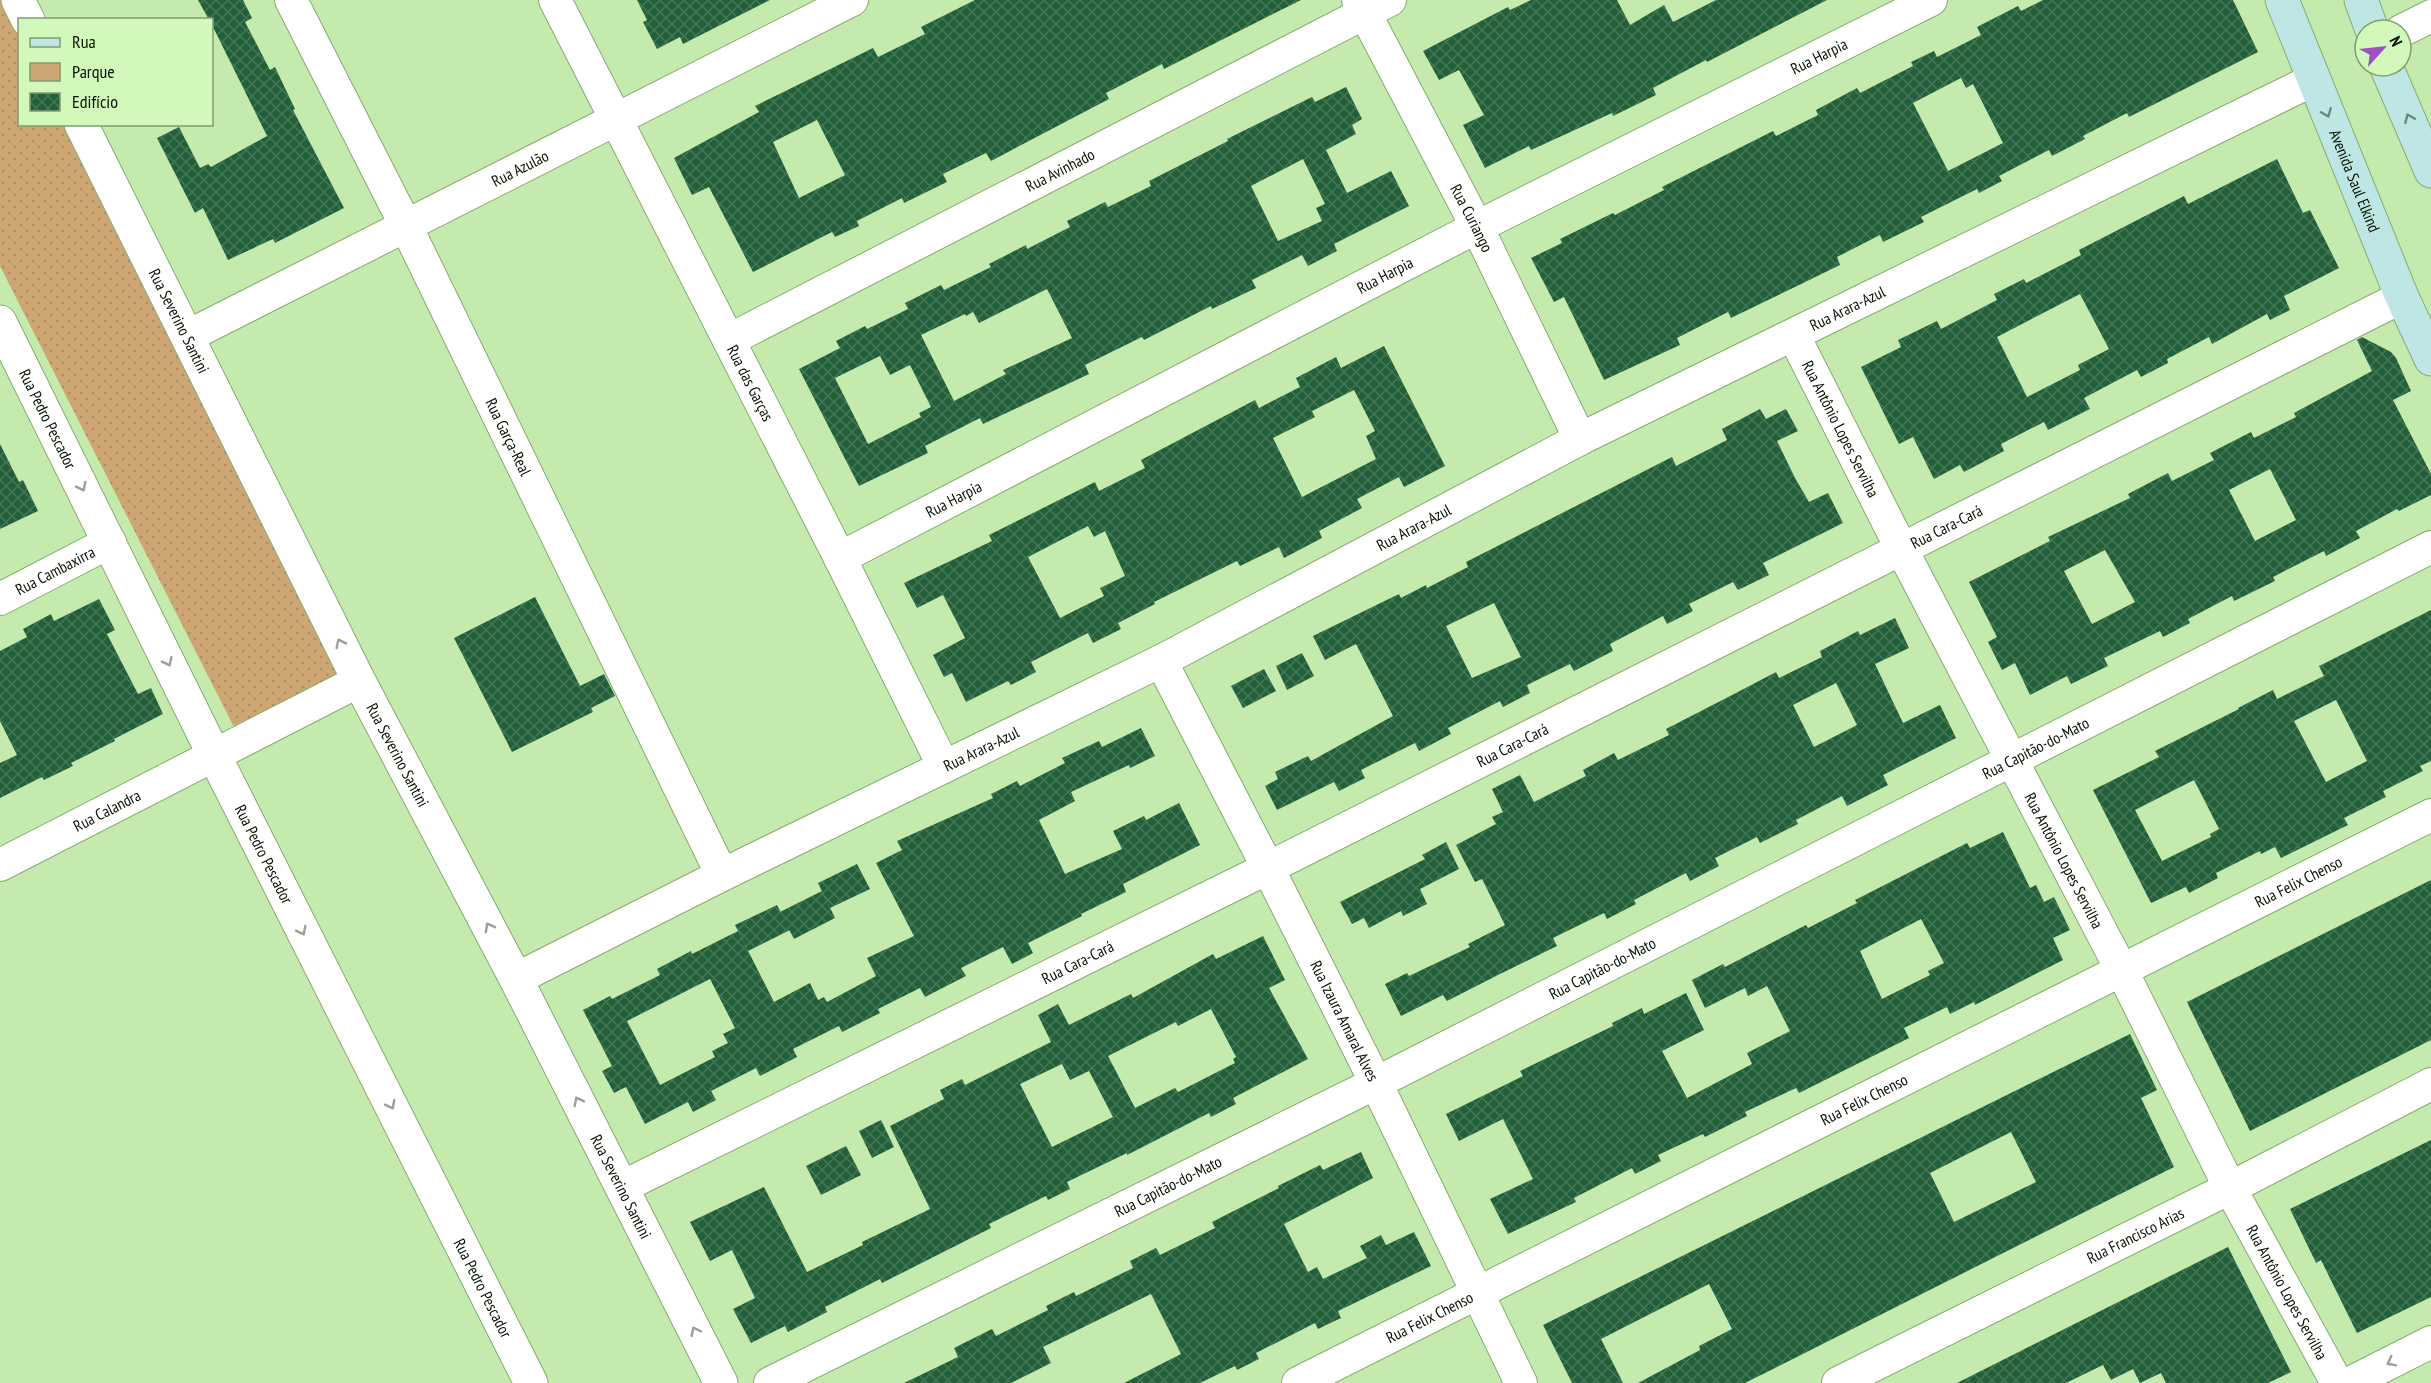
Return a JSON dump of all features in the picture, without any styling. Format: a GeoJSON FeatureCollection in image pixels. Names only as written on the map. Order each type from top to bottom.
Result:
{"type":"FeatureCollection","features":[{"type":"Feature","properties":{"kind":"main road","name":"Avenida Saul Elkind"},"geometry":{"type":"LineString","coordinates":[[2282,0],[2403,297],[2431,359]]}},
{"type":"Feature","properties":{"kind":"main road"},"geometry":{"type":"LineString","coordinates":[[2361,0],[2368,18]]}},
{"type":"Feature","properties":{"kind":"main road"},"geometry":{"type":"LineString","coordinates":[[2391,78],[2431,171]]}},
{"type":"Feature","properties":{"kind":"street"},"geometry":{"type":"LineString","coordinates":[[18,0],[27,18]]}},
{"type":"Feature","properties":{"kind":"street","name":"Rua Garça-Real"},"geometry":{"type":"LineString","coordinates":[[291,0],[406,226],[722,875]]}},
{"type":"Feature","properties":{"kind":"street","name":"Rua das Garças"},"geometry":{"type":"LineString","coordinates":[[555,0],[944,767]]}},
{"type":"Feature","properties":{"kind":"street","name":"Rua Harpia"},"geometry":{"type":"LineString","coordinates":[[840,558],[1477,227],[1931,0]]}},
{"type":"Feature","properties":{"kind":"street","name":"Rua Curiango"},"geometry":{"type":"LineString","coordinates":[[1371,4],[1580,439]]}},
{"type":"Feature","properties":{"kind":"street","name":"Rua Avinhado"},"geometry":{"type":"LineString","coordinates":[[729,340],[1371,4]]}},
{"type":"Feature","properties":{"kind":"street","name":"Rua Azulão"},"geometry":{"type":"LineString","coordinates":[[188,336],[616,120],[832,5]]}},
{"type":"Feature","properties":{"kind":"street"},"geometry":{"type":"LineString","coordinates":[[2413,25],[2431,16]]}},
{"type":"Feature","properties":{"kind":"street","name":"Rua Arara-Azul"},"geometry":{"type":"LineString","coordinates":[[516,979],[722,875],[1161,662],[1580,439],[2313,80]]}},
{"type":"Feature","properties":{"kind":"street","name":"Rua Severino Santini"},"geometry":{"type":"LineString","coordinates":[[82,126],[359,681],[516,979],[721,1383]]}},
{"type":"Feature","properties":{"kind":"street","name":"Rua Cara-Cará"},"geometry":{"type":"LineString","coordinates":[[622,1187],[1268,868],[2403,297]]}},
{"type":"Feature","properties":{"kind":"street","name":"Rua Pedro Pescador"},"geometry":{"type":"LineString","coordinates":[[0,324],[214,755],[531,1383]]}},
{"type":"Feature","properties":{"kind":"street","name":"Rua Antônio Lopes Servilha"},"geometry":{"type":"LineString","coordinates":[[1794,336],[1902,550],[2122,971],[2230,1188],[2337,1383]]}},
{"type":"Feature","properties":{"kind":"street","name":"Rua Cambaxirra"},"geometry":{"type":"LineString","coordinates":[[0,599],[110,542]]}},
{"type":"Feature","properties":{"kind":"street","name":"Rua Capitão-do-Mato"},"geometry":{"type":"LineString","coordinates":[[770,1383],[1376,1083],[2431,547]]}},
{"type":"Feature","properties":{"kind":"street","name":"Rua Izaura Amaral Alves"},"geometry":{"type":"LineString","coordinates":[[1161,662],[1376,1083],[1521,1383]]}},
{"type":"Feature","properties":{"kind":"street","name":"Rua Calandra"},"geometry":{"type":"LineString","coordinates":[[0,866],[359,681]]}},
{"type":"Feature","properties":{"kind":"street","name":"Rua Felix Chenso"},"geometry":{"type":"LineString","coordinates":[[1298,1383],[2431,814]]}},
{"type":"Feature","properties":{"kind":"street","name":"Rua Francisco Arias"},"geometry":{"type":"LineString","coordinates":[[1838,1383],[2230,1188],[2431,1084]]}},
{"type":"Feature","properties":{"kind":"street"},"geometry":{"type":"LineString","coordinates":[[2350,1383],[2431,1342]]}},
{"type":"Feature","properties":{"kind":"green space"},"geometry":{"type":"Polygon","coordinates":[[[0,0],[5,0],[18,27],[18,126],[67,126],[340,673],[234,727],[0,266],[0,0]]]}},
{"type":"Feature","properties":{"kind":"building"},"geometry":{"type":"Polygon","coordinates":[[[198,0],[243,0],[252,18],[245,22],[270,70],[275,67],[295,109],[293,110],[344,208],[275,243],[273,239],[228,260],[203,208],[195,213],[157,138],[179,127],[200,168],[208,164],[211,167],[267,136],[213,27],[213,18],[208,18],[198,0]]]}},
{"type":"Feature","properties":{"kind":"building"},"geometry":{"type":"Polygon","coordinates":[[[637,0],[770,0],[683,44],[680,37],[657,49],[643,22],[647,20],[637,0]]]}},
{"type":"Feature","properties":{"kind":"building"},"geometry":{"type":"Polygon","coordinates":[[[975,0],[1301,0],[1164,69],[1162,64],[1106,93],[1109,99],[991,161],[986,153],[943,174],[947,182],[904,203],[902,198],[857,221],[859,226],[835,237],[832,232],[753,272],[709,187],[692,195],[674,158],[759,112],[755,106],[873,48],[878,57],[925,34],[921,27],[975,0]],[[817,120],[773,142],[799,198],[845,175],[817,120]]]}},
{"type":"Feature","properties":{"kind":"building"},"geometry":{"type":"Polygon","coordinates":[[[1531,0],[1617,0],[1630,25],[1664,5],[1673,22],[1716,0],[1827,0],[1653,88],[1656,95],[1613,116],[1612,113],[1531,150],[1529,146],[1485,168],[1463,125],[1484,115],[1459,70],[1439,80],[1423,51],[1508,7],[1510,10],[1531,0]]]}},
{"type":"Feature","properties":{"kind":"building"},"geometry":{"type":"Polygon","coordinates":[[[2043,0],[2233,0],[2258,52],[2129,117],[2127,113],[2083,136],[2085,139],[2052,156],[2049,150],[1999,176],[2002,181],[1979,193],[1977,189],[1921,217],[1924,222],[1883,242],[1880,235],[1837,257],[1840,265],[1731,318],[1728,312],[1677,338],[1680,345],[1604,380],[1564,297],[1554,302],[1531,258],[1562,243],[1560,239],[1613,213],[1615,215],[1664,190],[1662,187],[1773,131],[1776,136],[1818,115],[1816,110],[1857,88],[1860,93],[1913,66],[1911,62],[1934,51],[1937,57],[1981,35],[1977,27],[2018,6],[2021,11],[2043,0]],[[1961,78],[1913,103],[1948,171],[2003,143],[1973,84],[1966,88],[1961,78]]]}},
{"type":"Feature","properties":{"kind":"building"},"geometry":{"type":"Polygon","coordinates":[[[1346,87],[1362,119],[1352,125],[1356,134],[1326,150],[1347,193],[1391,171],[1409,206],[1334,244],[1337,251],[1308,266],[1302,255],[1252,280],[1256,288],[1212,309],[1211,306],[1144,340],[1142,337],[1085,365],[1089,374],[983,424],[980,418],[925,446],[928,453],[859,486],[799,369],[840,348],[836,341],[865,326],[867,329],[908,309],[905,303],[941,285],[944,290],[991,267],[989,264],[1026,245],[1027,249],[1070,227],[1067,221],[1105,202],[1108,207],[1151,186],[1149,181],[1312,97],[1315,102],[1346,87]],[[1303,159],[1251,186],[1278,241],[1322,221],[1316,208],[1325,204],[1303,159]],[[1047,289],[979,323],[973,312],[921,335],[954,401],[1006,374],[1003,370],[1072,338],[1047,289]],[[880,356],[835,378],[868,444],[921,417],[919,413],[931,407],[910,365],[890,375],[880,356]]]}},
{"type":"Feature","properties":{"kind":"building"},"geometry":{"type":"Polygon","coordinates":[[[2277,159],[2303,213],[2310,210],[2339,268],[2284,296],[2290,310],[2270,320],[2267,314],[2212,344],[2209,337],[2167,359],[2168,363],[2141,377],[2137,370],[2084,398],[2090,409],[2048,430],[2044,422],[2001,444],[2004,451],[1964,472],[1960,465],[1934,479],[1913,437],[1899,444],[1861,367],[1901,347],[1898,340],[1937,321],[1941,329],[1997,300],[1994,294],[2024,279],[2026,283],[2081,255],[2079,250],[2184,196],[2188,204],[2277,159]],[[2080,294],[1997,337],[2027,397],[2080,370],[2078,365],[2109,349],[2080,294]]]}},
{"type":"Feature","properties":{"kind":"building"},"geometry":{"type":"Polygon","coordinates":[[[2362,337],[2391,352],[2396,358],[2411,391],[2393,400],[2431,474],[2431,495],[2399,511],[2397,509],[2356,531],[2360,538],[2326,556],[2324,551],[2273,577],[2275,581],[2234,601],[2232,596],[2188,619],[2190,623],[2163,637],[2160,631],[2104,658],[2108,666],[2071,684],[2067,676],[2030,695],[2015,663],[2002,670],[1988,642],[1997,637],[1969,582],[2050,541],[2048,537],[2130,498],[2128,494],[2168,473],[2172,481],[2214,460],[2210,453],[2251,432],[2254,438],[2296,417],[2294,413],[2372,371],[2357,340],[2362,337]],[[2270,469],[2229,490],[2255,541],[2296,520],[2270,469]],[[2105,550],[2064,571],[2092,624],[2135,602],[2105,550]]]}},
{"type":"Feature","properties":{"kind":"building"},"geometry":{"type":"Polygon","coordinates":[[[1384,346],[1445,466],[1404,487],[1399,477],[1357,499],[1362,508],[1319,531],[1322,538],[1284,558],[1279,547],[1240,566],[1237,561],[1154,602],[1155,604],[1118,623],[1121,629],[1093,643],[1088,633],[1031,662],[1036,672],[1011,685],[1008,681],[966,702],[952,673],[944,677],[933,655],[965,638],[943,595],[917,608],[904,583],[992,541],[989,535],[1095,482],[1099,491],[1145,468],[1141,460],[1255,400],[1259,408],[1300,387],[1296,378],[1336,357],[1341,368],[1384,346]],[[1354,390],[1312,411],[1315,417],[1273,438],[1302,497],[1376,459],[1366,436],[1375,431],[1354,390]],[[1088,526],[1028,557],[1060,618],[1104,596],[1100,588],[1125,576],[1105,531],[1094,537],[1088,526]]]}},
{"type":"Feature","properties":{"kind":"building"},"geometry":{"type":"Polygon","coordinates":[[[1760,409],[1766,419],[1786,409],[1798,431],[1777,441],[1795,478],[1809,502],[1828,493],[1843,523],[1763,563],[1769,575],[1738,590],[1733,582],[1689,604],[1693,611],[1667,624],[1663,616],[1610,644],[1613,651],[1574,671],[1570,664],[1527,685],[1530,693],[1503,707],[1500,701],[1448,728],[1451,734],[1419,751],[1415,743],[1361,770],[1365,778],[1339,791],[1334,782],[1277,810],[1265,786],[1278,779],[1275,772],[1308,756],[1311,761],[1393,716],[1356,644],[1325,660],[1313,636],[1399,594],[1401,598],[1426,585],[1427,588],[1468,567],[1466,562],[1672,457],[1676,466],[1727,440],[1722,429],[1760,409]],[[1494,603],[1446,626],[1472,678],[1521,657],[1494,603]]]}},
{"type":"Feature","properties":{"kind":"building"},"geometry":{"type":"Polygon","coordinates":[[[0,444],[19,482],[23,480],[38,511],[0,529],[0,444]]]}},
{"type":"Feature","properties":{"kind":"building"},"geometry":{"type":"Polygon","coordinates":[[[535,597],[580,686],[604,674],[615,696],[591,708],[593,712],[512,752],[454,638],[535,597]]]}},
{"type":"Feature","properties":{"kind":"building"},"geometry":{"type":"Polygon","coordinates":[[[99,599],[115,630],[107,634],[138,694],[151,688],[163,714],[71,763],[73,766],[44,780],[42,777],[0,798],[0,763],[17,755],[0,721],[0,651],[27,637],[23,629],[51,614],[54,621],[99,599]]]}},
{"type":"Feature","properties":{"kind":"building"},"geometry":{"type":"Polygon","coordinates":[[[2431,610],[2431,761],[2420,766],[2423,771],[2383,791],[2386,797],[2344,818],[2348,825],[2281,858],[2275,847],[2261,854],[2260,851],[2216,873],[2218,878],[2189,893],[2186,887],[2151,903],[2093,790],[2159,757],[2155,751],[2273,690],[2277,699],[2324,676],[2319,666],[2431,610]],[[2336,700],[2294,721],[2326,782],[2367,761],[2336,700]],[[2194,780],[2135,810],[2162,861],[2211,837],[2210,834],[2219,829],[2194,780]]]}},
{"type":"Feature","properties":{"kind":"building"},"geometry":{"type":"Polygon","coordinates":[[[1895,618],[1909,648],[1875,664],[1903,723],[1940,705],[1956,738],[1883,775],[1888,785],[1847,806],[1842,796],[1796,820],[1798,824],[1760,843],[1757,837],[1715,858],[1719,866],[1690,881],[1686,873],[1634,900],[1636,904],[1607,919],[1604,913],[1553,938],[1557,946],[1447,1001],[1443,995],[1401,1016],[1385,984],[1407,973],[1409,976],[1470,947],[1468,944],[1505,925],[1482,879],[1475,882],[1456,845],[1496,824],[1492,817],[1503,812],[1492,789],[1520,775],[1534,802],[1586,776],[1583,770],[1614,753],[1618,760],[1669,735],[1666,729],[1776,672],[1779,678],[1822,657],[1820,651],[1858,631],[1860,635],[1895,618]],[[1836,683],[1793,705],[1814,747],[1857,725],[1836,683]]]}},
{"type":"Feature","properties":{"kind":"building"},"geometry":{"type":"Polygon","coordinates":[[[1302,653],[1314,676],[1287,690],[1276,666],[1302,653]]]}},
{"type":"Feature","properties":{"kind":"building"},"geometry":{"type":"Polygon","coordinates":[[[1264,669],[1276,691],[1243,708],[1231,686],[1264,669]]]}},
{"type":"Feature","properties":{"kind":"building"},"geometry":{"type":"Polygon","coordinates":[[[1141,728],[1155,756],[1130,768],[1129,765],[1071,792],[1075,801],[1039,820],[1065,874],[1122,849],[1113,831],[1144,816],[1146,820],[1179,803],[1200,845],[1123,884],[1126,892],[1028,943],[1033,953],[1012,964],[1003,947],[961,968],[966,976],[925,997],[920,988],[878,1009],[880,1013],[842,1032],[839,1026],[793,1049],[797,1057],[760,1076],[756,1068],[711,1091],[716,1100],[693,1112],[688,1102],[645,1124],[626,1087],[614,1093],[602,1071],[612,1066],[583,1010],[610,996],[612,999],[660,975],[657,969],[691,951],[692,954],[738,931],[774,1002],[810,983],[818,1000],[824,997],[827,1002],[876,976],[867,958],[914,936],[876,863],[902,850],[897,841],[993,798],[991,794],[1017,781],[1020,786],[1065,763],[1062,758],[1099,741],[1102,747],[1141,728]],[[710,979],[627,1021],[660,1085],[715,1057],[712,1051],[728,1043],[723,1034],[735,1028],[710,979]]]}},
{"type":"Feature","properties":{"kind":"building"},"geometry":{"type":"Polygon","coordinates":[[[2003,832],[2030,888],[2036,885],[2044,902],[2054,897],[2070,930],[2053,938],[2063,960],[1975,1005],[1974,1002],[1950,1014],[1947,1007],[1904,1028],[1909,1038],[1799,1093],[1796,1088],[1745,1112],[1747,1116],[1705,1137],[1703,1134],[1658,1155],[1661,1161],[1635,1174],[1632,1168],[1574,1198],[1576,1202],[1508,1234],[1490,1199],[1533,1179],[1503,1119],[1459,1141],[1446,1114],[1523,1076],[1520,1071],[1613,1026],[1612,1023],[1642,1008],[1644,1014],[1686,993],[1704,1030],[1662,1051],[1687,1098],[1752,1064],[1747,1053],[1790,1031],[1767,986],[1748,996],[1745,988],[1705,1008],[1692,980],[1723,964],[1725,967],[1806,925],[1808,928],[1857,903],[1855,900],[1967,843],[1970,848],[2003,832]],[[1921,919],[1860,951],[1882,999],[1930,975],[1928,971],[1944,963],[1921,919]]]}},
{"type":"Feature","properties":{"kind":"building"},"geometry":{"type":"Polygon","coordinates":[[[1446,842],[1459,869],[1420,889],[1427,904],[1403,916],[1401,911],[1369,928],[1364,918],[1352,924],[1340,902],[1425,859],[1422,855],[1446,842]]]}},
{"type":"Feature","properties":{"kind":"building"},"geometry":{"type":"Polygon","coordinates":[[[857,864],[870,889],[830,908],[818,883],[857,864]]]}},
{"type":"Feature","properties":{"kind":"building"},"geometry":{"type":"Polygon","coordinates":[[[2431,880],[2431,1040],[2250,1131],[2187,1002],[2431,880]]]}},
{"type":"Feature","properties":{"kind":"building"},"geometry":{"type":"Polygon","coordinates":[[[822,891],[835,918],[794,939],[780,912],[822,891]]]}},
{"type":"Feature","properties":{"kind":"building"},"geometry":{"type":"Polygon","coordinates":[[[777,905],[790,930],[748,951],[735,925],[777,905]]]}},
{"type":"Feature","properties":{"kind":"building"},"geometry":{"type":"Polygon","coordinates":[[[1263,936],[1285,980],[1269,988],[1308,1059],[1233,1098],[1236,1104],[1211,1117],[1209,1113],[1127,1155],[1127,1153],[1067,1182],[1070,1189],[1048,1200],[1046,1196],[989,1224],[991,1228],[882,1283],[880,1279],[825,1307],[827,1312],[788,1332],[785,1326],[751,1343],[733,1309],[755,1298],[732,1250],[710,1261],[690,1222],[764,1187],[807,1272],[863,1245],[862,1242],[930,1209],[890,1126],[944,1099],[940,1090],[962,1079],[965,1085],[1051,1042],[1038,1015],[1058,1004],[1069,1025],[1131,994],[1133,998],[1213,954],[1216,959],[1263,936]],[[1211,1009],[1178,1026],[1176,1022],[1108,1056],[1135,1108],[1175,1088],[1178,1092],[1235,1063],[1233,1059],[1236,1057],[1211,1009]],[[1062,1064],[1020,1084],[1052,1147],[1113,1117],[1089,1071],[1070,1080],[1062,1064]]]}},
{"type":"Feature","properties":{"kind":"building"},"geometry":{"type":"Polygon","coordinates":[[[2130,1034],[2157,1090],[2141,1098],[2174,1167],[1745,1383],[1638,1383],[1700,1350],[1699,1346],[1732,1329],[1709,1284],[1601,1339],[1623,1383],[1572,1383],[1543,1325],[2130,1034]],[[2011,1132],[1930,1173],[1954,1222],[2036,1182],[2011,1132]]]}},
{"type":"Feature","properties":{"kind":"building"},"geometry":{"type":"Polygon","coordinates":[[[881,1120],[894,1147],[872,1158],[859,1131],[881,1120]]]}},
{"type":"Feature","properties":{"kind":"building"},"geometry":{"type":"Polygon","coordinates":[[[2431,1140],[2431,1297],[2357,1333],[2321,1260],[2316,1263],[2290,1209],[2431,1140]]]}},
{"type":"Feature","properties":{"kind":"building"},"geometry":{"type":"Polygon","coordinates":[[[846,1146],[861,1175],[821,1195],[806,1166],[846,1146]]]}},
{"type":"Feature","properties":{"kind":"building"},"geometry":{"type":"Polygon","coordinates":[[[1361,1152],[1373,1178],[1284,1224],[1308,1272],[1317,1267],[1323,1279],[1367,1258],[1360,1246],[1381,1235],[1386,1245],[1414,1232],[1431,1266],[1338,1311],[1341,1318],[1318,1329],[1315,1323],[1256,1353],[1259,1359],[1237,1370],[1235,1366],[1200,1383],[1124,1383],[1181,1354],[1151,1294],[1043,1347],[1051,1363],[1011,1383],[904,1383],[958,1357],[954,1348],[992,1329],[996,1336],[1048,1310],[1046,1306],[1074,1292],[1076,1296],[1133,1268],[1130,1261],[1156,1248],[1160,1255],[1215,1228],[1212,1222],[1279,1188],[1278,1186],[1320,1165],[1323,1170],[1361,1152]]]}},
{"type":"Feature","properties":{"kind":"building"},"geometry":{"type":"Polygon","coordinates":[[[2228,1247],[2291,1372],[2268,1383],[2166,1383],[2161,1373],[2140,1383],[2133,1369],[2111,1380],[2103,1365],[2066,1383],[1957,1383],[2228,1247]]]}}]}
